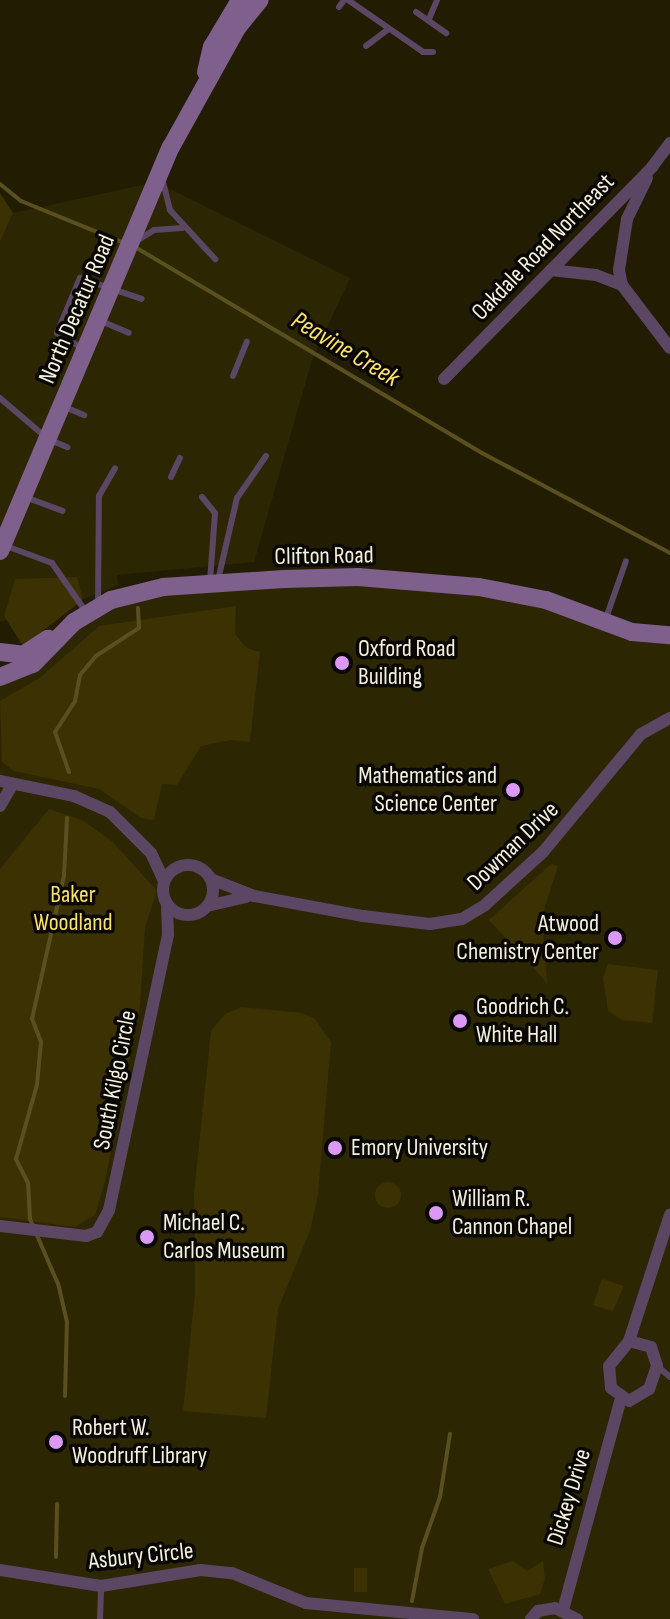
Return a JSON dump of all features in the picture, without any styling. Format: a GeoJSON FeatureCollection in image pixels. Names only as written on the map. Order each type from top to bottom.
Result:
{"type":"FeatureCollection","features":[{"type":"Feature","properties":{"kind":"main road","name":"North Decatur Road"},"geometry":{"type":"LineString","coordinates":[[202,86],[212,47],[240,0]]}},
{"type":"Feature","properties":{"kind":"main road","name":"North Decatur Road"},"geometry":{"type":"LineString","coordinates":[[2,548],[112,286],[138,236],[162,168],[202,86],[260,0]]}},
{"type":"Feature","properties":{"kind":"main road","name":"Clifton Road"},"geometry":{"type":"LineString","coordinates":[[0,677],[41,658],[86,613],[143,591],[214,584],[358,577],[452,584],[546,600],[604,622]]}},
{"type":"Feature","properties":{"kind":"main road"},"geometry":{"type":"LineString","coordinates":[[0,652],[23,655],[86,613]]}},
{"type":"Feature","properties":{"kind":"main road"},"geometry":{"type":"LineString","coordinates":[[604,622],[644,634],[670,635]]}},
{"type":"Feature","properties":{"kind":"street","name":"Oakdale Road Northeast"},"geometry":{"type":"LineString","coordinates":[[444,379],[652,167],[670,143]]}},
{"type":"Feature","properties":{"kind":"street"},"geometry":{"type":"LineString","coordinates":[[622,285],[622,238],[652,167]]}},
{"type":"Feature","properties":{"kind":"street"},"geometry":{"type":"LineString","coordinates":[[551,270],[596,275],[622,285],[670,348]]}},
{"type":"Feature","properties":{"kind":"street","name":"Dowman Drive"},"geometry":{"type":"LineString","coordinates":[[164,881],[175,868],[188,864],[211,879],[254,896],[430,924],[462,919],[485,905],[543,852],[641,734],[670,718]]}},
{"type":"Feature","properties":{"kind":"street"},"geometry":{"type":"LineString","coordinates":[[0,806],[6,784],[74,796],[110,812],[151,853],[164,881],[167,904],[185,915],[168,934]]}},
{"type":"Feature","properties":{"kind":"street"},"geometry":{"type":"LineString","coordinates":[[207,906],[213,893],[211,879]]}},
{"type":"Feature","properties":{"kind":"street","name":"Dowman Drive"},"geometry":{"type":"LineString","coordinates":[[185,915],[207,906],[254,896]]}},
{"type":"Feature","properties":{"kind":"street","name":"South Kilgo Circle"},"geometry":{"type":"LineString","coordinates":[[0,1226],[92,1234],[117,1188],[168,934],[167,904]]}},
{"type":"Feature","properties":{"kind":"street"},"geometry":{"type":"LineString","coordinates":[[629,1341],[651,1347],[657,1366],[644,1396],[621,1398],[607,1374],[615,1353],[629,1341],[670,1215]]}},
{"type":"Feature","properties":{"kind":"street","name":"Dickey Drive"},"geometry":{"type":"LineString","coordinates":[[563,1610],[621,1398]]}},
{"type":"Feature","properties":{"kind":"street","name":"Asbury Circle"},"geometry":{"type":"LineString","coordinates":[[0,1570],[101,1586],[201,1570],[232,1573],[290,1599],[347,1608],[473,1619]]}},
{"type":"Feature","properties":{"kind":"street"},"geometry":{"type":"LineString","coordinates":[[531,1619],[538,1611],[563,1610],[577,1619]]}},
{"type":"Feature","properties":{"kind":"lane"},"geometry":{"type":"LineString","coordinates":[[339,7],[346,0],[361,4],[387,30],[423,52],[433,52]]}},
{"type":"Feature","properties":{"kind":"lane"},"geometry":{"type":"LineString","coordinates":[[429,19],[437,0]]}},
{"type":"Feature","properties":{"kind":"lane"},"geometry":{"type":"LineString","coordinates":[[416,12],[446,33]]}},
{"type":"Feature","properties":{"kind":"lane"},"geometry":{"type":"LineString","coordinates":[[366,46],[387,30]]}},
{"type":"Feature","properties":{"kind":"lane"},"geometry":{"type":"LineString","coordinates":[[162,168],[168,204],[182,228],[215,259]]}},
{"type":"Feature","properties":{"kind":"lane"},"geometry":{"type":"LineString","coordinates":[[138,236],[168,227],[182,228]]}},
{"type":"Feature","properties":{"kind":"lane"},"geometry":{"type":"LineString","coordinates":[[86,350],[57,333],[80,278],[112,286],[142,299]]}},
{"type":"Feature","properties":{"kind":"lane"},"geometry":{"type":"LineString","coordinates":[[98,320],[129,333]]}},
{"type":"Feature","properties":{"kind":"lane"},"geometry":{"type":"LineString","coordinates":[[233,376],[247,342]]}},
{"type":"Feature","properties":{"kind":"lane"},"geometry":{"type":"LineString","coordinates":[[0,398],[48,439],[67,447]]}},
{"type":"Feature","properties":{"kind":"lane"},"geometry":{"type":"LineString","coordinates":[[62,406],[84,415]]}},
{"type":"Feature","properties":{"kind":"lane"},"geometry":{"type":"LineString","coordinates":[[214,584],[237,498],[266,456]]}},
{"type":"Feature","properties":{"kind":"lane"},"geometry":{"type":"LineString","coordinates":[[171,477],[180,458]]}},
{"type":"Feature","properties":{"kind":"lane"},"geometry":{"type":"LineString","coordinates":[[86,613],[99,496],[115,468]]}},
{"type":"Feature","properties":{"kind":"lane"},"geometry":{"type":"LineString","coordinates":[[24,496],[63,511]]}},
{"type":"Feature","properties":{"kind":"lane"},"geometry":{"type":"LineString","coordinates":[[202,497],[215,513],[214,584]]}},
{"type":"Feature","properties":{"kind":"lane"},"geometry":{"type":"LineString","coordinates":[[2,548],[52,563],[86,613]]}},
{"type":"Feature","properties":{"kind":"lane"},"geometry":{"type":"LineString","coordinates":[[604,622],[626,561]]}},
{"type":"Feature","properties":{"kind":"lane"},"geometry":{"type":"LineString","coordinates":[[657,1366],[670,1377]]}},
{"type":"Feature","properties":{"kind":"lane"},"geometry":{"type":"LineString","coordinates":[[100,1619],[101,1586]]}},
{"type":"Feature","properties":{"kind":"shaded area"},"geometry":{"type":"Polygon","coordinates":[[[156,182],[350,278],[312,360],[254,562],[117,575],[118,585],[90,597],[0,622],[0,242],[13,213],[156,182]]]}},
{"type":"Feature","properties":{"kind":"shaded area","name":"Emory University"},"geometry":{"type":"Polygon","coordinates":[[[452,584],[670,635],[670,1619],[0,1619],[0,677],[74,622],[164,587],[452,584]]]}},
{"type":"Feature","properties":{"kind":"green space"},"geometry":{"type":"Polygon","coordinates":[[[0,193],[13,213],[0,242],[0,193]]]}},
{"type":"Feature","properties":{"kind":"green space"},"geometry":{"type":"Polygon","coordinates":[[[77,577],[83,600],[23,646],[4,616],[15,579],[77,577]]]}},
{"type":"Feature","properties":{"kind":"green space"},"geometry":{"type":"Polygon","coordinates":[[[236,606],[235,634],[247,648],[260,652],[250,742],[231,740],[201,746],[177,785],[162,784],[154,820],[141,818],[99,789],[14,771],[2,762],[0,701],[41,677],[99,626],[236,606]]]}},
{"type":"Feature","properties":{"kind":"green space","name":"Baker Woodland"},"geometry":{"type":"Polygon","coordinates":[[[49,809],[82,820],[113,842],[157,891],[145,927],[140,1007],[105,1181],[95,1215],[75,1227],[0,1217],[0,869],[49,809]]]}},
{"type":"Feature","properties":{"kind":"green space"},"geometry":{"type":"Polygon","coordinates":[[[551,864],[558,866],[542,916],[547,983],[489,920],[551,864]]]}},
{"type":"Feature","properties":{"kind":"green space"},"geometry":{"type":"Polygon","coordinates":[[[608,964],[658,970],[652,1023],[622,1020],[608,1011],[603,978],[608,964]]]}},
{"type":"Feature","properties":{"kind":"green space"},"geometry":{"type":"Polygon","coordinates":[[[241,1007],[302,1013],[314,1018],[331,1042],[318,1195],[310,1231],[278,1309],[266,1418],[183,1411],[195,1292],[194,1193],[211,1031],[225,1014],[241,1007]]]}},
{"type":"Feature","properties":{"kind":"green space"},"geometry":{"type":"Polygon","coordinates":[[[388,1182],[397,1186],[401,1195],[397,1204],[388,1208],[379,1204],[375,1195],[379,1186],[388,1182]]]}},
{"type":"Feature","properties":{"kind":"green space"},"geometry":{"type":"Polygon","coordinates":[[[602,1279],[624,1286],[613,1311],[593,1305],[602,1279]]]}},
{"type":"Feature","properties":{"kind":"green space"},"geometry":{"type":"Polygon","coordinates":[[[513,1561],[527,1571],[543,1561],[545,1579],[540,1594],[505,1604],[488,1569],[513,1561]]]}},
{"type":"Feature","properties":{"kind":"green space"},"geometry":{"type":"Polygon","coordinates":[[[354,1568],[367,1568],[367,1592],[354,1592],[354,1568]]]}},
{"type":"Feature","properties":{"kind":"waterway","name":"Peavine Creek"},"geometry":{"type":"LineString","coordinates":[[0,184],[21,201],[124,243]]}},
{"type":"Feature","properties":{"kind":"waterway","name":"Peavine Creek"},"geometry":{"type":"LineString","coordinates":[[135,247],[482,453],[670,553]]}},
{"type":"Feature","properties":{"kind":"waterway"},"geometry":{"type":"LineString","coordinates":[[69,772],[55,732],[75,701],[80,675],[96,656],[139,628],[138,608]]}},
{"type":"Feature","properties":{"kind":"waterway"},"geometry":{"type":"LineString","coordinates":[[65,1396],[67,1322],[58,1284],[30,1219],[28,1183],[16,1159],[37,1085],[41,1042],[32,1019],[64,876],[67,818]]}},
{"type":"Feature","properties":{"kind":"waterway"},"geometry":{"type":"LineString","coordinates":[[412,1601],[422,1548],[440,1497],[450,1434]]}},
{"type":"Feature","properties":{"kind":"waterway"},"geometry":{"type":"LineString","coordinates":[[56,1557],[57,1504]]}},
{"type":"Feature","properties":{"kind":"place","name":"Oxford Road Building"},"geometry":{"type":"Point","coordinates":[342,663]}},
{"type":"Feature","properties":{"kind":"place","name":"Mathematics and Science Center"},"geometry":{"type":"Point","coordinates":[513,790]}},
{"type":"Feature","properties":{"kind":"place","name":"Atwood Chemistry Center"},"geometry":{"type":"Point","coordinates":[615,938]}},
{"type":"Feature","properties":{"kind":"place","name":"Goodrich C. White Hall"},"geometry":{"type":"Point","coordinates":[460,1021]}},
{"type":"Feature","properties":{"kind":"place","name":"Emory University"},"geometry":{"type":"Point","coordinates":[335,1148]}},
{"type":"Feature","properties":{"kind":"place","name":"William R. Cannon Chapel"},"geometry":{"type":"Point","coordinates":[436,1213]}},
{"type":"Feature","properties":{"kind":"place","name":"Michael C. Carlos Museum"},"geometry":{"type":"Point","coordinates":[147,1237]}},
{"type":"Feature","properties":{"kind":"place","name":"Robert W. Woodruff Library"},"geometry":{"type":"Point","coordinates":[56,1442]}}]}
